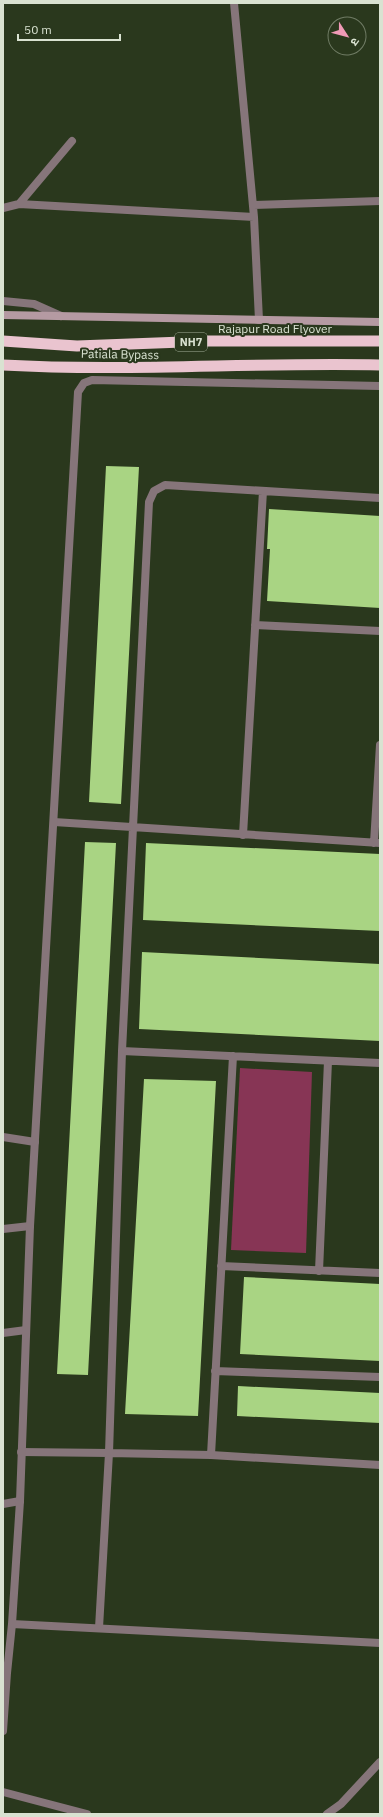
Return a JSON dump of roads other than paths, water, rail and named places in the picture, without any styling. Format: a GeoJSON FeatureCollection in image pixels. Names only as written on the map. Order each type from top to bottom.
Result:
{"type":"FeatureCollection","features":[{"type":"Feature","properties":{"kind":"highway","name":"Rajapur Road Flyover"},"geometry":{"type":"LineString","coordinates":[[3,341],[77,346],[209,341],[380,341]]}},
{"type":"Feature","properties":{"kind":"highway","name":"Patiala Bypass"},"geometry":{"type":"LineString","coordinates":[[3,365],[168,368],[341,364],[380,365]]}},
{"type":"Feature","properties":{"kind":"main road"},"geometry":{"type":"LineString","coordinates":[[3,315],[380,322]]}},
{"type":"Feature","properties":{"kind":"street"},"geometry":{"type":"LineString","coordinates":[[234,3],[254,217],[258,320]]}},
{"type":"Feature","properties":{"kind":"street"},"geometry":{"type":"LineString","coordinates":[[19,204],[72,141]]}},
{"type":"Feature","properties":{"kind":"street"},"geometry":{"type":"LineString","coordinates":[[253,205],[380,201]]}},
{"type":"Feature","properties":{"kind":"street"},"geometry":{"type":"LineString","coordinates":[[3,208],[19,204],[254,217]]}},
{"type":"Feature","properties":{"kind":"street"},"geometry":{"type":"LineString","coordinates":[[3,301],[34,304],[62,316]]}},
{"type":"Feature","properties":{"kind":"street"},"geometry":{"type":"LineString","coordinates":[[3,1731],[20,1501],[30,1226],[78,392],[84,383],[92,380],[380,386]]}},
{"type":"Feature","properties":{"kind":"street"},"geometry":{"type":"LineString","coordinates":[[99,1628],[109,1452],[122,1051],[149,502],[154,491],[164,485],[380,498]]}},
{"type":"Feature","properties":{"kind":"street"},"geometry":{"type":"LineString","coordinates":[[243,835],[263,491]]}},
{"type":"Feature","properties":{"kind":"street"},"geometry":{"type":"LineString","coordinates":[[256,625],[380,632]]}},
{"type":"Feature","properties":{"kind":"street"},"geometry":{"type":"LineString","coordinates":[[54,822],[377,843],[380,745]]}},
{"type":"Feature","properties":{"kind":"street"},"geometry":{"type":"LineString","coordinates":[[122,1051],[380,1063]]}},
{"type":"Feature","properties":{"kind":"street"},"geometry":{"type":"LineString","coordinates":[[211,1455],[232,1056]]}},
{"type":"Feature","properties":{"kind":"street"},"geometry":{"type":"LineString","coordinates":[[318,1270],[328,1061]]}},
{"type":"Feature","properties":{"kind":"street"},"geometry":{"type":"LineString","coordinates":[[3,1137],[35,1142]]}},
{"type":"Feature","properties":{"kind":"street"},"geometry":{"type":"LineString","coordinates":[[3,1229],[30,1226]]}},
{"type":"Feature","properties":{"kind":"street"},"geometry":{"type":"LineString","coordinates":[[221,1266],[380,1273]]}},
{"type":"Feature","properties":{"kind":"street"},"geometry":{"type":"LineString","coordinates":[[3,1333],[26,1330]]}},
{"type":"Feature","properties":{"kind":"street"},"geometry":{"type":"LineString","coordinates":[[216,1371],[380,1377]]}},
{"type":"Feature","properties":{"kind":"street"},"geometry":{"type":"LineString","coordinates":[[21,1452],[109,1452],[211,1455],[380,1465]]}},
{"type":"Feature","properties":{"kind":"street"},"geometry":{"type":"LineString","coordinates":[[3,1504],[20,1501]]}},
{"type":"Feature","properties":{"kind":"street"},"geometry":{"type":"LineString","coordinates":[[12,1624],[380,1643]]}},
{"type":"Feature","properties":{"kind":"street"},"geometry":{"type":"LineString","coordinates":[[327,1814],[341,1804],[380,1762]]}},
{"type":"Feature","properties":{"kind":"street"},"geometry":{"type":"LineString","coordinates":[[3,1792],[87,1814]]}}]}
